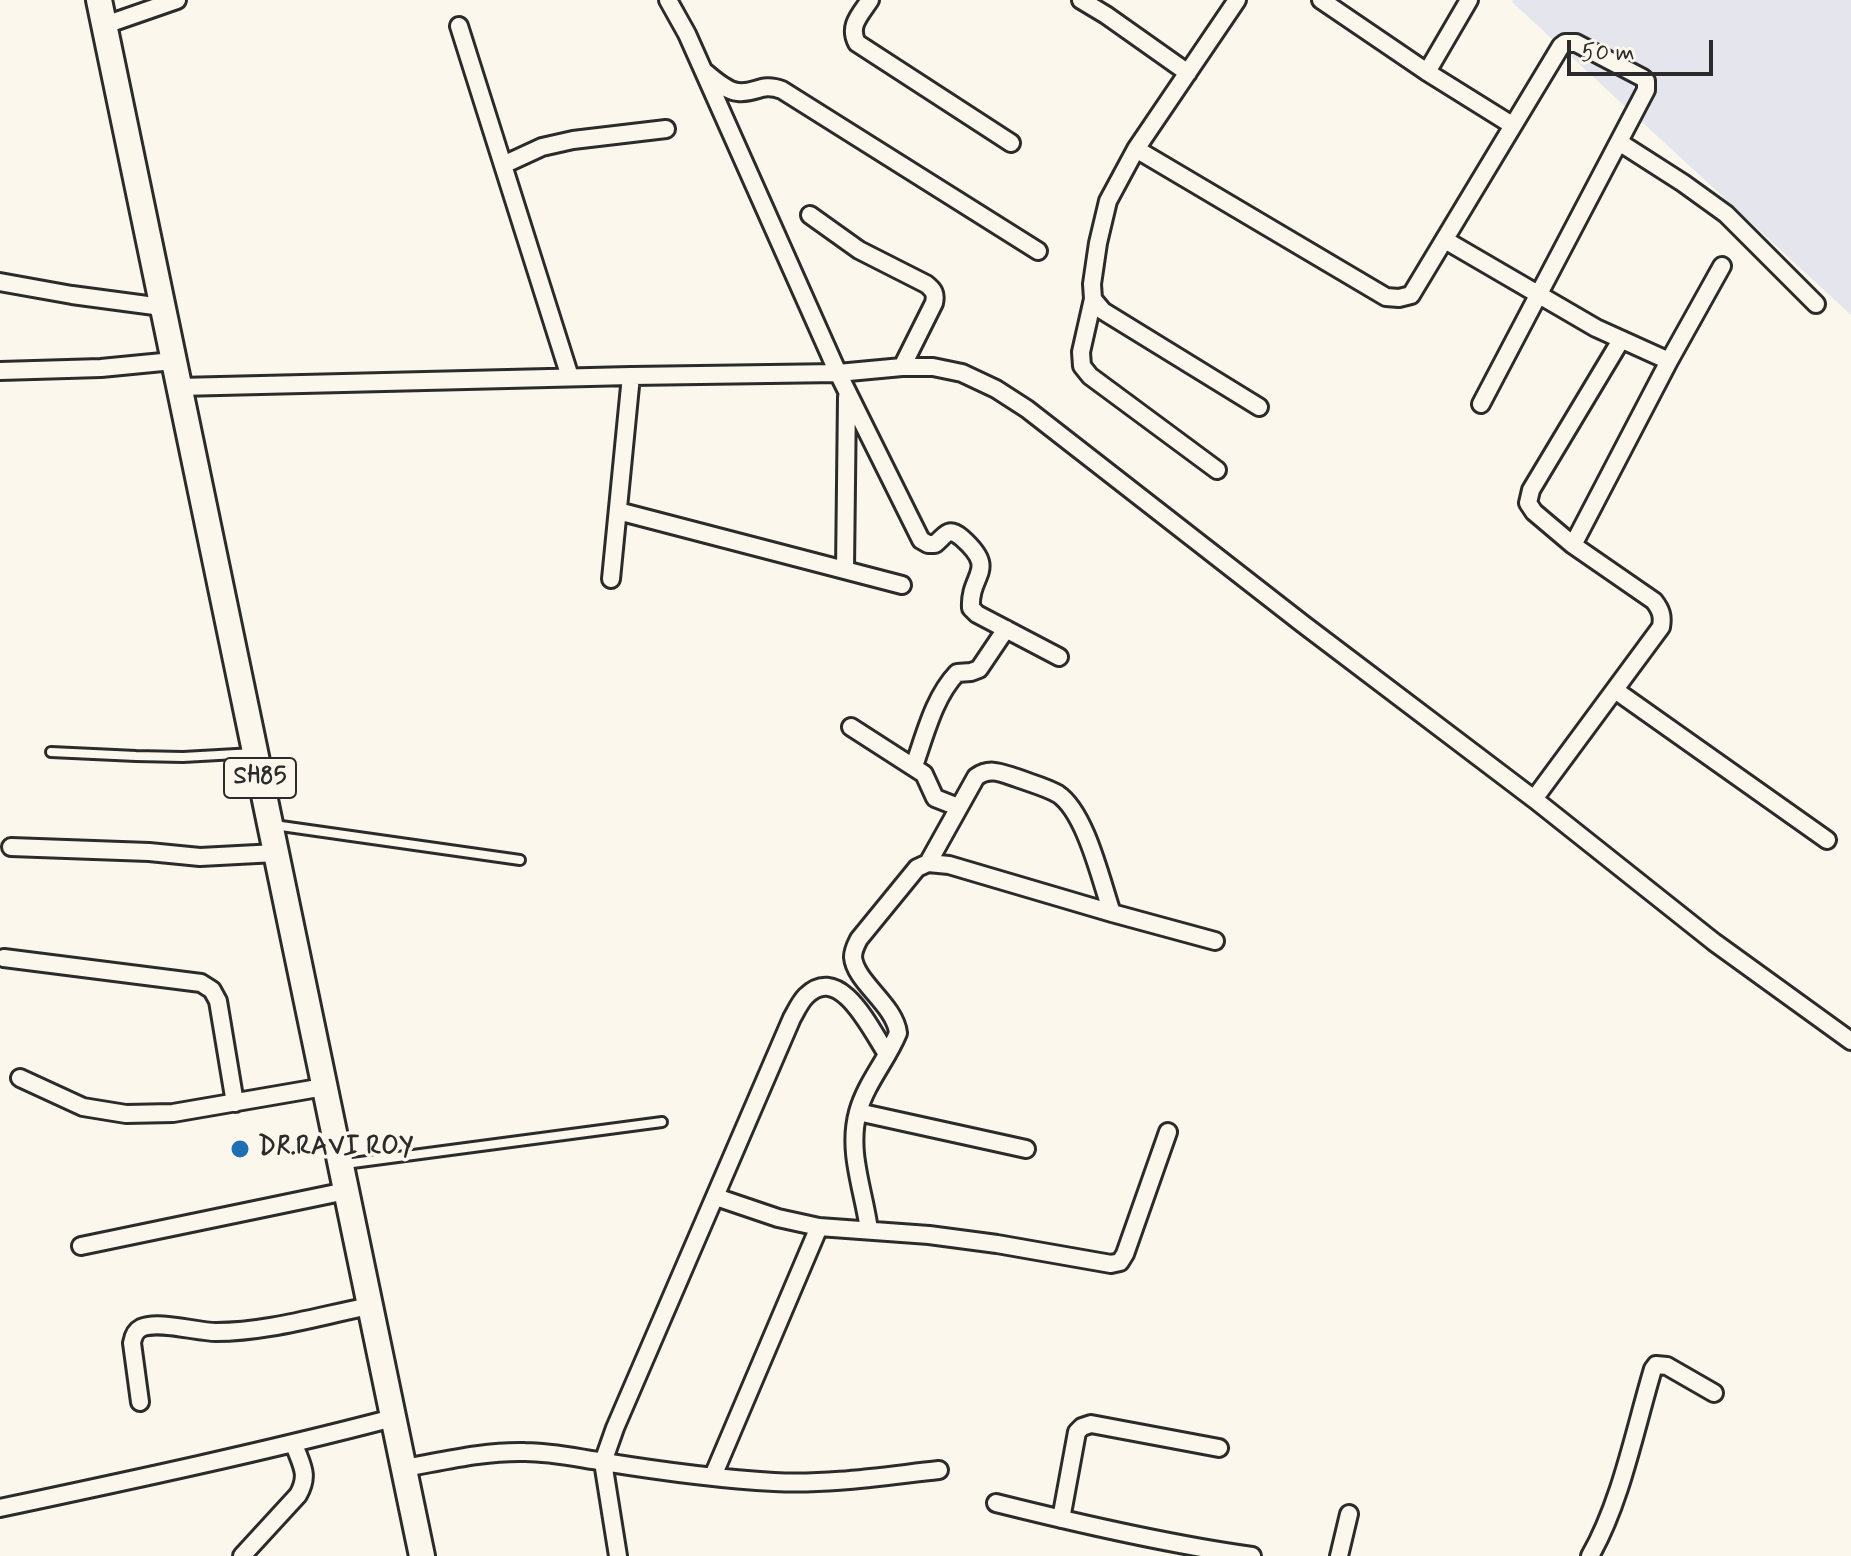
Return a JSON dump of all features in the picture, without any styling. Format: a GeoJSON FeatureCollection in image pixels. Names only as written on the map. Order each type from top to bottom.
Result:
{"type":"FeatureCollection","features":[{"type":"Feature","properties":{"kind":"main road","name":"SH85"},"geometry":{"type":"LineString","coordinates":[[99,0],[422,1556]]}},
{"type":"Feature","properties":{"kind":"street"},"geometry":{"type":"LineString","coordinates":[[105,25],[177,0]]}},
{"type":"Feature","properties":{"kind":"street"},"geometry":{"type":"LineString","coordinates":[[668,0],[704,71],[838,373],[921,540],[935,544],[945,534],[955,532],[976,550],[980,562],[980,574],[970,597],[971,608],[1059,657]]}},
{"type":"Feature","properties":{"kind":"street"},"geometry":{"type":"LineString","coordinates":[[870,0],[854,24],[852,34],[857,43],[1011,143]]}},
{"type":"Feature","properties":{"kind":"street"},"geometry":{"type":"LineString","coordinates":[[1081,0],[1188,73]]}},
{"type":"Feature","properties":{"kind":"street"},"geometry":{"type":"LineString","coordinates":[[1106,15],[1115,0]]}},
{"type":"Feature","properties":{"kind":"street"},"geometry":{"type":"LineString","coordinates":[[1217,470],[1090,376],[1082,366],[1081,352],[1093,299],[1098,243],[1108,201],[1136,149],[1237,0]]}},
{"type":"Feature","properties":{"kind":"street"},"geometry":{"type":"LineString","coordinates":[[1321,0],[1512,125]]}},
{"type":"Feature","properties":{"kind":"street"},"geometry":{"type":"LineString","coordinates":[[1427,72],[1469,0]]}},
{"type":"Feature","properties":{"kind":"street"},"geometry":{"type":"LineString","coordinates":[[459,26],[570,377]]}},
{"type":"Feature","properties":{"kind":"street"},"geometry":{"type":"LineString","coordinates":[[1136,149],[1386,297],[1399,298],[1411,295],[1561,46],[1571,42],[1646,81],[1646,90],[1481,404]]}},
{"type":"Feature","properties":{"kind":"street"},"geometry":{"type":"LineString","coordinates":[[704,71],[731,91],[741,93],[772,86],[782,90],[1038,251]]}},
{"type":"Feature","properties":{"kind":"street"},"geometry":{"type":"LineString","coordinates":[[503,165],[542,147],[573,140],[666,129]]}},
{"type":"Feature","properties":{"kind":"street"},"geometry":{"type":"LineString","coordinates":[[1619,142],[1726,214],[1816,304]]}},
{"type":"Feature","properties":{"kind":"street"},"geometry":{"type":"LineString","coordinates":[[810,215],[859,250],[933,289],[934,303],[902,367]]}},
{"type":"Feature","properties":{"kind":"street"},"geometry":{"type":"LineString","coordinates":[[1445,240],[1571,314],[1669,361]]}},
{"type":"Feature","properties":{"kind":"street"},"geometry":{"type":"LineString","coordinates":[[1573,545],[1722,266]]}},
{"type":"Feature","properties":{"kind":"street"},"geometry":{"type":"LineString","coordinates":[[0,282],[162,307]]}},
{"type":"Feature","properties":{"kind":"street"},"geometry":{"type":"LineString","coordinates":[[1093,299],[1103,311],[1259,407]]}},
{"type":"Feature","properties":{"kind":"street"},"geometry":{"type":"LineString","coordinates":[[1534,799],[1661,627],[1663,618],[1654,601],[1573,545],[1534,512],[1528,503],[1531,490],[1621,340]]}},
{"type":"Feature","properties":{"kind":"street"},"geometry":{"type":"LineString","coordinates":[[0,371],[101,368],[173,361]]}},
{"type":"Feature","properties":{"kind":"street"},"geometry":{"type":"LineString","coordinates":[[179,387],[838,373],[902,367],[933,367],[962,373],[996,389],[1027,409],[1534,799],[1714,942],[1851,1041]]}},
{"type":"Feature","properties":{"kind":"street"},"geometry":{"type":"LineString","coordinates":[[611,579],[631,376]]}},
{"type":"Feature","properties":{"kind":"street"},"geometry":{"type":"LineString","coordinates":[[845,570],[847,391]]}},
{"type":"Feature","properties":{"kind":"street"},"geometry":{"type":"LineString","coordinates":[[618,511],[902,585]]}},
{"type":"Feature","properties":{"kind":"street"},"geometry":{"type":"LineString","coordinates":[[914,766],[928,726],[951,679],[957,673],[979,669],[1006,629]]}},
{"type":"Feature","properties":{"kind":"street"},"geometry":{"type":"LineString","coordinates":[[1615,690],[1827,840]]}},
{"type":"Feature","properties":{"kind":"street"},"geometry":{"type":"LineString","coordinates":[[851,727],[924,774],[935,798],[958,807]]}},
{"type":"Feature","properties":{"kind":"street"},"geometry":{"type":"LineString","coordinates":[[928,863],[976,777],[984,771],[995,771],[1056,793],[1071,805],[1083,827],[1112,913]]}},
{"type":"Feature","properties":{"kind":"street"},"geometry":{"type":"LineString","coordinates":[[11,847],[200,857],[276,853]]}},
{"type":"Feature","properties":{"kind":"street"},"geometry":{"type":"LineString","coordinates":[[869,1230],[856,1166],[854,1136],[858,1112],[898,1033],[897,1024],[857,969],[853,959],[854,949],[917,868],[928,863],[949,865],[1215,941]]}},
{"type":"Feature","properties":{"kind":"street"},"geometry":{"type":"LineString","coordinates":[[4,958],[201,983],[212,990],[218,1001],[235,1103]]}},
{"type":"Feature","properties":{"kind":"street"},"geometry":{"type":"LineString","coordinates":[[618,1556],[603,1462],[792,1018],[805,997],[817,988],[834,987],[848,996],[887,1054]]}},
{"type":"Feature","properties":{"kind":"street"},"geometry":{"type":"LineString","coordinates":[[20,1078],[83,1107],[126,1114],[173,1113],[324,1087]]}},
{"type":"Feature","properties":{"kind":"street"},"geometry":{"type":"LineString","coordinates":[[858,1112],[1026,1149]]}},
{"type":"Feature","properties":{"kind":"street"},"geometry":{"type":"LineString","coordinates":[[716,1197],[778,1218],[819,1227],[929,1235],[1111,1264],[1120,1262],[1125,1254],[1168,1132]]}},
{"type":"Feature","properties":{"kind":"street"},"geometry":{"type":"LineString","coordinates":[[81,1246],[346,1191]]}},
{"type":"Feature","properties":{"kind":"street"},"geometry":{"type":"LineString","coordinates":[[713,1476],[819,1227]]}},
{"type":"Feature","properties":{"kind":"street"},"geometry":{"type":"LineString","coordinates":[[140,1402],[132,1343],[134,1334],[140,1328],[153,1326],[214,1332],[256,1329],[370,1306]]}},
{"type":"Feature","properties":{"kind":"street"},"geometry":{"type":"LineString","coordinates":[[1590,1556],[1613,1507],[1656,1365],[1667,1366],[1714,1393]]}},
{"type":"Feature","properties":{"kind":"street"},"geometry":{"type":"LineString","coordinates":[[0,1508],[138,1480],[393,1418]]}},
{"type":"Feature","properties":{"kind":"street"},"geometry":{"type":"LineString","coordinates":[[1061,1519],[1077,1432],[1082,1427],[1091,1424],[1219,1448]]}},
{"type":"Feature","properties":{"kind":"street"},"geometry":{"type":"LineString","coordinates":[[242,1556],[298,1495],[304,1484],[304,1473],[294,1444]]}},
{"type":"Feature","properties":{"kind":"street"},"geometry":{"type":"LineString","coordinates":[[404,1468],[482,1455],[524,1452],[773,1482],[821,1483],[939,1470]]}},
{"type":"Feature","properties":{"kind":"street"},"geometry":{"type":"LineString","coordinates":[[996,1503],[1207,1553],[1252,1556]]}},
{"type":"Feature","properties":{"kind":"street"},"geometry":{"type":"LineString","coordinates":[[1339,1556],[1349,1514]]}},
{"type":"Feature","properties":{"kind":"lane"},"geometry":{"type":"LineString","coordinates":[[51,752],[167,757],[255,753]]}},
{"type":"Feature","properties":{"kind":"lane"},"geometry":{"type":"LineString","coordinates":[[270,824],[520,860]]}},
{"type":"Feature","properties":{"kind":"lane"},"geometry":{"type":"LineString","coordinates":[[340,1165],[662,1122]]}},
{"type":"Feature","properties":{"kind":"shaded area"},"geometry":{"type":"Polygon","coordinates":[[[1851,0],[1851,315],[1512,2],[1851,0]]]}},
{"type":"Feature","properties":{"kind":"place","name":"DR.RAVI ROY"},"geometry":{"type":"Point","coordinates":[240,1149]}}]}
